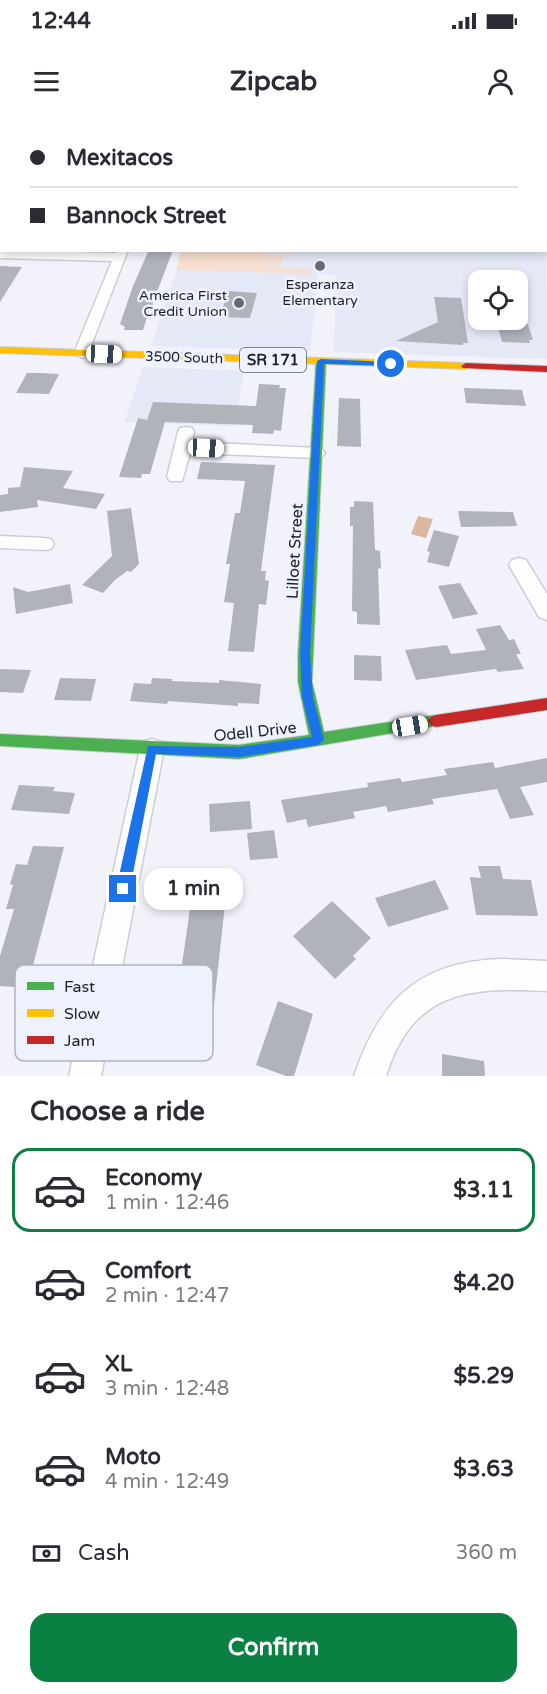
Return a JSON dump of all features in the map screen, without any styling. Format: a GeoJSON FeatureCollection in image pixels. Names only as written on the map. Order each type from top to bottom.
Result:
{"type":"FeatureCollection","features":[{"type":"Feature","properties":{"kind":"street"},"geometry":{"type":"LineString","coordinates":[[0,254],[120,254],[82,353]]}},
{"type":"Feature","properties":{"kind":"street","name":"3500 South"},"geometry":{"type":"LineString","coordinates":[[0,350],[547,369]]}},
{"type":"Feature","properties":{"kind":"street","name":"Lilloet Street"},"geometry":{"type":"LineString","coordinates":[[318,740],[308,697],[305,668],[321,361]]}},
{"type":"Feature","properties":{"kind":"street"},"geometry":{"type":"LineString","coordinates":[[176,477],[185,439],[316,453]]}},
{"type":"Feature","properties":{"kind":"street"},"geometry":{"type":"LineString","coordinates":[[0,542],[44,544]]}},
{"type":"Feature","properties":{"kind":"street"},"geometry":{"type":"LineString","coordinates":[[519,564],[547,612]]}},
{"type":"Feature","properties":{"kind":"street","name":"Odell Drive"},"geometry":{"type":"LineString","coordinates":[[0,740],[239,752],[547,704]]}},
{"type":"Feature","properties":{"kind":"street"},"geometry":{"type":"LineString","coordinates":[[108,965],[152,749]]}},
{"type":"Feature","properties":{"kind":"street"},"geometry":{"type":"LineString","coordinates":[[370,1076],[383,1039],[394,1022],[422,995],[457,980],[476,976],[547,976]]}},
{"type":"Feature","properties":{"kind":"street"},"geometry":{"type":"LineString","coordinates":[[85,1076],[88,1061]]}},
{"type":"Feature","properties":{"kind":"shaded area"},"geometry":{"type":"Polygon","coordinates":[[[181,252],[546,252],[547,359],[334,352],[336,275],[318,274],[310,351],[151,346],[177,271],[181,252]]]}},
{"type":"Feature","properties":{"kind":"shaded area"},"geometry":{"type":"Polygon","coordinates":[[[181,252],[293,252],[294,254],[267,254],[267,256],[283,256],[281,266],[266,265],[266,262],[265,267],[310,269],[310,274],[176,270],[181,252]]]}},
{"type":"Feature","properties":{"kind":"shaded area"},"geometry":{"type":"Polygon","coordinates":[[[143,367],[244,371],[235,426],[124,422],[143,367]]]}},
{"type":"Feature","properties":{"kind":"shaded area"},"geometry":{"type":"Polygon","coordinates":[[[418,516],[433,519],[426,538],[411,534],[418,516]]]}},
{"type":"Feature","properties":{"kind":"building"},"geometry":{"type":"Polygon","coordinates":[[[148,252],[172,252],[157,292],[154,292],[152,311],[149,311],[143,330],[124,330],[125,327],[120,324],[148,252]]]}},
{"type":"Feature","properties":{"kind":"building"},"geometry":{"type":"Polygon","coordinates":[[[0,266],[22,267],[0,302],[0,266]]]}},
{"type":"Feature","properties":{"kind":"building","name":"America First Credit Union"},"geometry":{"type":"Polygon","coordinates":[[[228,291],[257,293],[250,318],[220,317],[228,291]]]}},
{"type":"Feature","properties":{"kind":"building"},"geometry":{"type":"Polygon","coordinates":[[[434,297],[461,298],[468,343],[463,343],[463,345],[396,341],[438,322],[434,297]]]}},
{"type":"Feature","properties":{"kind":"building"},"geometry":{"type":"Polygon","coordinates":[[[528,324],[533,340],[529,340],[530,343],[502,342],[499,330],[528,330],[528,324]]]}},
{"type":"Feature","properties":{"kind":"building"},"geometry":{"type":"Polygon","coordinates":[[[27,373],[59,374],[49,394],[16,393],[27,373]]]}},
{"type":"Feature","properties":{"kind":"building"},"geometry":{"type":"Polygon","coordinates":[[[259,384],[280,385],[279,388],[286,388],[281,431],[274,430],[273,434],[252,433],[253,425],[165,422],[150,474],[142,474],[141,478],[119,477],[138,418],[147,420],[153,402],[256,406],[259,384]]]}},
{"type":"Feature","properties":{"kind":"building"},"geometry":{"type":"Polygon","coordinates":[[[464,388],[522,390],[526,406],[466,403],[464,388]]]}},
{"type":"Feature","properties":{"kind":"building"},"geometry":{"type":"Polygon","coordinates":[[[339,398],[360,399],[361,447],[337,446],[339,398]]]}},
{"type":"Feature","properties":{"kind":"building"},"geometry":{"type":"Polygon","coordinates":[[[201,462],[275,465],[261,571],[266,571],[265,580],[269,581],[266,605],[259,604],[254,652],[228,651],[234,603],[224,602],[230,564],[226,564],[235,513],[240,513],[245,481],[197,479],[201,462]]]}},
{"type":"Feature","properties":{"kind":"building"},"geometry":{"type":"Polygon","coordinates":[[[24,467],[73,471],[63,488],[105,494],[96,509],[37,500],[38,507],[0,512],[0,495],[8,494],[8,488],[20,487],[24,467]]]}},
{"type":"Feature","properties":{"kind":"building"},"geometry":{"type":"Polygon","coordinates":[[[354,501],[373,502],[375,550],[380,551],[381,568],[378,569],[380,625],[357,624],[357,612],[352,611],[353,526],[350,526],[350,507],[354,507],[354,501]]]}},
{"type":"Feature","properties":{"kind":"building"},"geometry":{"type":"Polygon","coordinates":[[[131,508],[139,564],[131,572],[127,571],[115,580],[103,593],[82,585],[112,556],[107,511],[131,508]]]}},
{"type":"Feature","properties":{"kind":"building"},"geometry":{"type":"Polygon","coordinates":[[[458,511],[513,512],[517,526],[461,527],[458,511]]]}},
{"type":"Feature","properties":{"kind":"building"},"geometry":{"type":"Polygon","coordinates":[[[434,530],[459,536],[449,567],[427,562],[430,552],[427,551],[434,530]]]}},
{"type":"Feature","properties":{"kind":"building"},"geometry":{"type":"Polygon","coordinates":[[[460,583],[478,614],[453,619],[438,586],[460,583]]]}},
{"type":"Feature","properties":{"kind":"building"},"geometry":{"type":"Polygon","coordinates":[[[70,584],[73,603],[16,614],[13,587],[28,592],[70,584]]]}},
{"type":"Feature","properties":{"kind":"building"},"geometry":{"type":"Polygon","coordinates":[[[500,625],[509,640],[514,639],[521,654],[516,654],[524,669],[498,672],[496,669],[416,680],[405,650],[447,645],[451,654],[486,650],[476,629],[500,625]]]}},
{"type":"Feature","properties":{"kind":"building"},"geometry":{"type":"Polygon","coordinates":[[[354,655],[381,656],[382,681],[354,680],[354,655]]]}},
{"type":"Feature","properties":{"kind":"building"},"geometry":{"type":"Polygon","coordinates":[[[0,669],[31,670],[23,693],[0,692],[0,669]]]}},
{"type":"Feature","properties":{"kind":"building"},"geometry":{"type":"Polygon","coordinates":[[[60,678],[96,679],[91,701],[54,700],[60,678]]]}},
{"type":"Feature","properties":{"kind":"building"},"geometry":{"type":"Polygon","coordinates":[[[152,678],[172,679],[172,681],[219,683],[219,680],[261,684],[259,704],[238,703],[238,706],[130,701],[134,683],[151,684],[152,678]]]}},
{"type":"Feature","properties":{"kind":"building"},"geometry":{"type":"Polygon","coordinates":[[[547,758],[547,782],[520,787],[534,815],[510,819],[497,789],[432,799],[434,804],[388,812],[386,806],[353,812],[355,818],[308,827],[306,819],[287,823],[281,800],[368,787],[367,783],[400,778],[402,782],[447,775],[444,769],[493,762],[495,768],[547,758]]]}},
{"type":"Feature","properties":{"kind":"building"},"geometry":{"type":"Polygon","coordinates":[[[19,785],[55,787],[53,791],[75,793],[69,814],[11,810],[19,785]]]}},
{"type":"Feature","properties":{"kind":"building"},"geometry":{"type":"Polygon","coordinates":[[[250,801],[252,829],[210,832],[209,804],[250,801]]]}},
{"type":"Feature","properties":{"kind":"building"},"geometry":{"type":"Polygon","coordinates":[[[274,830],[278,858],[250,860],[247,833],[274,830]]]}},
{"type":"Feature","properties":{"kind":"building"},"geometry":{"type":"Polygon","coordinates":[[[33,846],[64,847],[33,965],[15,965],[15,987],[0,986],[0,956],[14,909],[6,909],[13,885],[10,884],[16,864],[27,865],[33,846]]]}},
{"type":"Feature","properties":{"kind":"building"},"geometry":{"type":"Polygon","coordinates":[[[478,866],[500,866],[503,879],[531,880],[538,916],[476,915],[470,877],[481,878],[478,866]]]}},
{"type":"Feature","properties":{"kind":"building"},"geometry":{"type":"Polygon","coordinates":[[[195,874],[228,877],[213,1014],[213,965],[182,965],[195,874]]]}},
{"type":"Feature","properties":{"kind":"building"},"geometry":{"type":"Polygon","coordinates":[[[435,880],[449,909],[388,927],[375,898],[435,880]]]}},
{"type":"Feature","properties":{"kind":"building"},"geometry":{"type":"Polygon","coordinates":[[[332,901],[371,938],[353,956],[356,959],[335,979],[293,936],[332,901]]]}},
{"type":"Feature","properties":{"kind":"building"},"geometry":{"type":"Polygon","coordinates":[[[278,1001],[313,1014],[294,1076],[286,1076],[256,1065],[278,1001]]]}},
{"type":"Feature","properties":{"kind":"building"},"geometry":{"type":"Polygon","coordinates":[[[442,1054],[484,1061],[485,1076],[442,1076],[442,1054]]]}},
{"type":"Feature","properties":{"kind":"traffic: fast"},"geometry":{"type":"LineString","coordinates":[[318,740],[305,682],[305,654],[321,361]]}},
{"type":"Feature","properties":{"kind":"traffic: fast"},"geometry":{"type":"LineString","coordinates":[[0,740],[239,752],[436,721]]}},
{"type":"Feature","properties":{"kind":"traffic: slow"},"geometry":{"type":"LineString","coordinates":[[0,350],[466,366]]}},
{"type":"Feature","properties":{"kind":"traffic: jam"},"geometry":{"type":"LineString","coordinates":[[466,366],[547,369]]}},
{"type":"Feature","properties":{"kind":"traffic: jam"},"geometry":{"type":"LineString","coordinates":[[436,721],[547,704]]}},
{"type":"Feature","properties":{"kind":"place","name":"Esperanza Elementary"},"geometry":{"type":"Point","coordinates":[320,266]}},
{"type":"Feature","properties":{"kind":"place","name":"America First Credit Union"},"geometry":{"type":"Point","coordinates":[239,303]}},
{"type":"Feature","properties":{"kind":"route"},"geometry":{"type":"LineString","coordinates":[[123,889],[152,749],[239,752],[318,740],[305,682],[305,654],[321,361],[391,364]]}}]}
